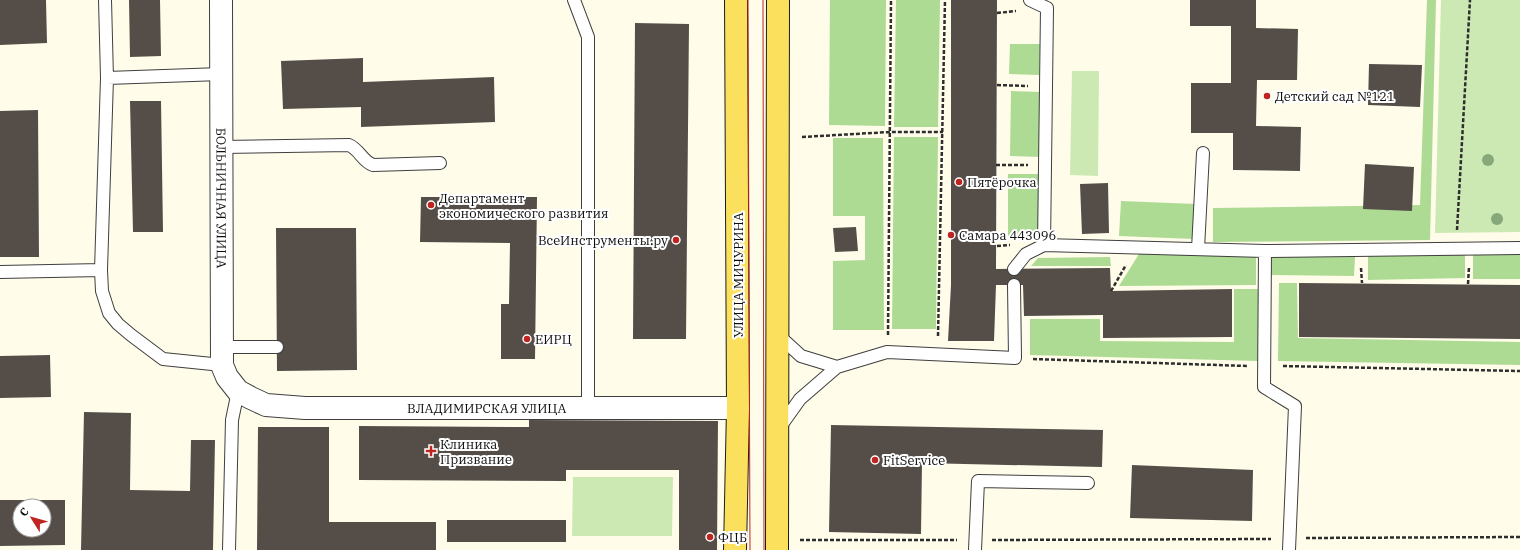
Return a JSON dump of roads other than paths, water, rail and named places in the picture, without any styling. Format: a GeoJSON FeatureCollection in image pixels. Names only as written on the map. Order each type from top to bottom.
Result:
{"type":"FeatureCollection","features":[{"type":"Feature","properties":{"kind":"main road","name":"УЛИЦА МИЧУРИНА"},"geometry":{"type":"LineString","coordinates":[[736,0],[738,408],[736,550]]}},
{"type":"Feature","properties":{"kind":"main road"},"geometry":{"type":"LineString","coordinates":[[777,550],[776,431],[778,335],[778,0]]}},
{"type":"Feature","properties":{"kind":"street","name":"БОЛЬНИЧНАЯ УЛИЦА"},"geometry":{"type":"LineString","coordinates":[[221,0],[222,356],[227,377],[238,391]]}},
{"type":"Feature","properties":{"kind":"street","name":"ВЛАДИМИРСКАЯ УЛИЦА"},"geometry":{"type":"LineString","coordinates":[[238,391],[266,405],[305,408],[738,408]]}},
{"type":"Feature","properties":{"kind":"lane"},"geometry":{"type":"LineString","coordinates":[[105,0],[106,78],[101,270],[102,291],[109,313],[118,324],[163,359],[222,356],[277,346]]}},
{"type":"Feature","properties":{"kind":"lane"},"geometry":{"type":"LineString","coordinates":[[574,0],[588,37],[588,408]]}},
{"type":"Feature","properties":{"kind":"lane"},"geometry":{"type":"LineString","coordinates":[[1030,0],[1046,8],[1044,245]]}},
{"type":"Feature","properties":{"kind":"lane"},"geometry":{"type":"LineString","coordinates":[[106,78],[221,74]]}},
{"type":"Feature","properties":{"kind":"lane"},"geometry":{"type":"LineString","coordinates":[[221,147],[349,145],[356,148],[366,162],[373,165],[440,163]]}},
{"type":"Feature","properties":{"kind":"lane"},"geometry":{"type":"LineString","coordinates":[[1198,249],[1203,152]]}},
{"type":"Feature","properties":{"kind":"lane"},"geometry":{"type":"LineString","coordinates":[[1014,269],[1026,254],[1044,245],[1265,251],[1520,248]]}},
{"type":"Feature","properties":{"kind":"lane"},"geometry":{"type":"LineString","coordinates":[[1265,251],[1264,387],[1295,406],[1288,544]]}},
{"type":"Feature","properties":{"kind":"lane"},"geometry":{"type":"LineString","coordinates":[[0,272],[101,270]]}},
{"type":"Feature","properties":{"kind":"lane"},"geometry":{"type":"LineString","coordinates":[[776,431],[800,399],[837,367],[888,352],[1015,358],[1014,285]]}},
{"type":"Feature","properties":{"kind":"lane"},"geometry":{"type":"LineString","coordinates":[[778,335],[801,356],[837,367]]}},
{"type":"Feature","properties":{"kind":"lane"},"geometry":{"type":"LineString","coordinates":[[229,550],[232,420],[238,391]]}},
{"type":"Feature","properties":{"kind":"lane"},"geometry":{"type":"LineString","coordinates":[[975,545],[978,481],[1088,483]]}},
{"type":"Feature","properties":{"kind":"tram line"},"geometry":{"type":"LineString","coordinates":[[748,0],[750,550]]}},
{"type":"Feature","properties":{"kind":"tram line"},"geometry":{"type":"LineString","coordinates":[[763,0],[764,550]]}},
{"type":"Feature","properties":{"kind":"place","name":"Детский сад №121"},"geometry":{"type":"Point","coordinates":[1267,96]}},
{"type":"Feature","properties":{"kind":"place","name":"Пятёрочка"},"geometry":{"type":"Point","coordinates":[959,182]}},
{"type":"Feature","properties":{"kind":"place","name":"Департамент экономического развития"},"geometry":{"type":"Point","coordinates":[431,205]}},
{"type":"Feature","properties":{"kind":"place","name":"Самара 443096"},"geometry":{"type":"Point","coordinates":[951,235]}},
{"type":"Feature","properties":{"kind":"place","name":"ВсеИнструменты.ру"},"geometry":{"type":"Point","coordinates":[676,240]}},
{"type":"Feature","properties":{"kind":"place","name":"ЕИРЦ"},"geometry":{"type":"Point","coordinates":[527,339]}},
{"type":"Feature","properties":{"kind":"place","name":"Клиника Призвание"},"geometry":{"type":"Point","coordinates":[431,451]}},
{"type":"Feature","properties":{"kind":"place","name":"FitService"},"geometry":{"type":"Point","coordinates":[875,460]}},
{"type":"Feature","properties":{"kind":"place","name":"ФЦБ"},"geometry":{"type":"Point","coordinates":[710,537]}}]}
